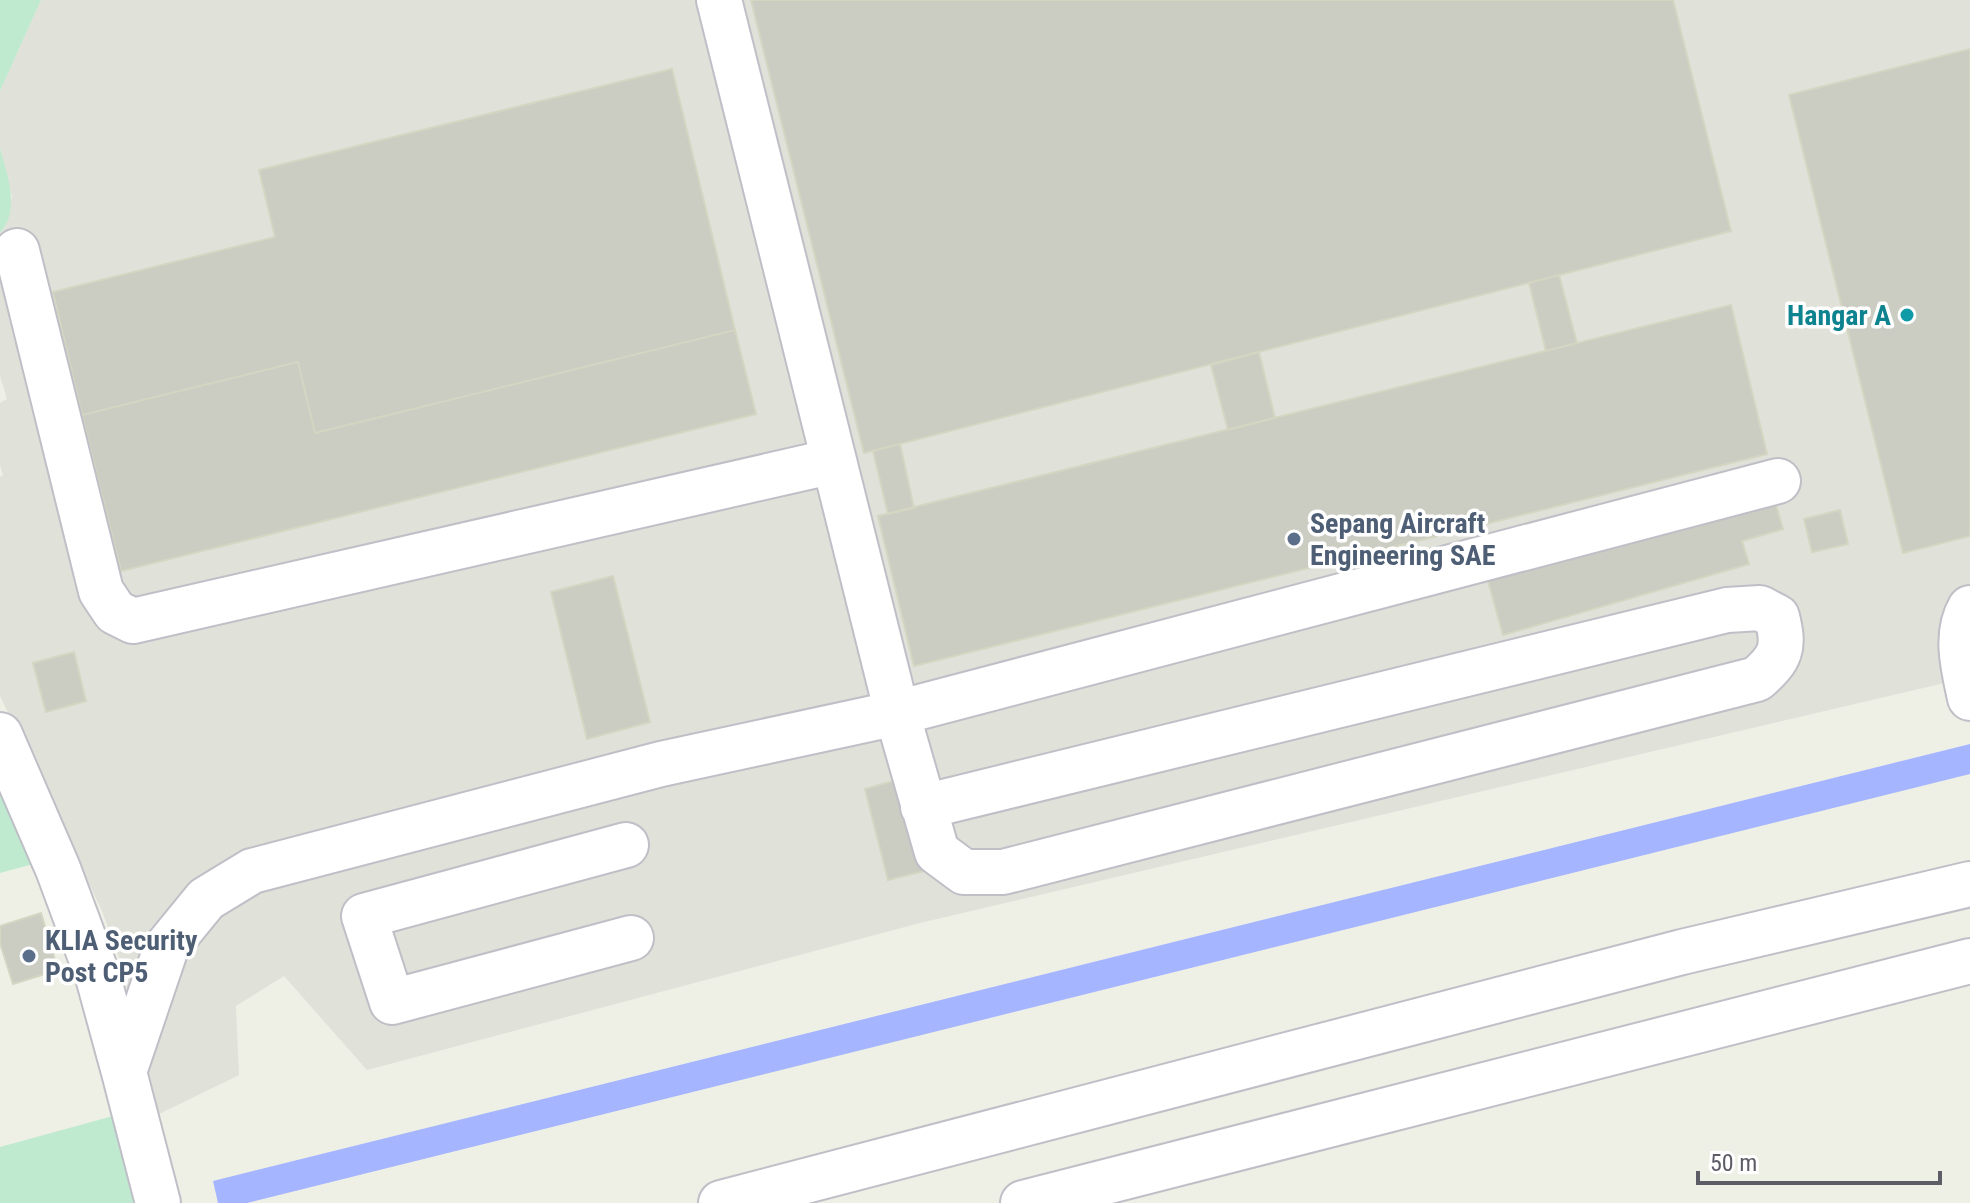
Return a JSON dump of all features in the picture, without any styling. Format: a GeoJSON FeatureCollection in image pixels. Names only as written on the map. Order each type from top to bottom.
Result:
{"type":"FeatureCollection","features":[{"type":"Feature","properties":{"kind":"lane"},"geometry":{"type":"LineString","coordinates":[[719,0],[923,807],[937,852],[964,872],[1003,872],[1757,679],[1775,664],[1783,641],[1777,617],[1760,608],[1727,610],[923,807]]}},
{"type":"Feature","properties":{"kind":"lane"},"geometry":{"type":"LineString","coordinates":[[17,251],[101,591],[115,612],[133,621],[834,461]]}},
{"type":"Feature","properties":{"kind":"lane"},"geometry":{"type":"LineString","coordinates":[[124,1072],[166,948],[206,899],[252,871],[661,764],[897,713],[1778,481]]}},
{"type":"Feature","properties":{"kind":"lane"},"geometry":{"type":"LineString","coordinates":[[1967,671],[1964,618],[1970,608]]}},
{"type":"Feature","properties":{"kind":"lane"},"geometry":{"type":"LineString","coordinates":[[0,735],[63,883],[98,977],[158,1203]]}},
{"type":"Feature","properties":{"kind":"lane"},"geometry":{"type":"LineString","coordinates":[[626,845],[364,916],[392,1002],[631,938]]}},
{"type":"Feature","properties":{"kind":"lane"},"geometry":{"type":"LineString","coordinates":[[721,1203],[1652,960],[1970,884]]}},
{"type":"Feature","properties":{"kind":"lane"},"geometry":{"type":"LineString","coordinates":[[1023,1203],[1970,961]]}},
{"type":"Feature","properties":{"kind":"shaded area"},"geometry":{"type":"Polygon","coordinates":[[[41,0],[1970,0],[1970,677],[920,923],[367,1070],[284,976],[236,1006],[239,1075],[151,1118],[123,968],[102,911],[0,696],[0,477],[3,475],[0,465],[0,403],[7,399],[0,376],[0,233],[5,227],[12,197],[0,148],[0,91],[41,0]]]}},
{"type":"Feature","properties":{"kind":"green space"},"geometry":{"type":"Polygon","coordinates":[[[0,0],[41,0],[0,91],[0,0]]]}},
{"type":"Feature","properties":{"kind":"green space"},"geometry":{"type":"Polygon","coordinates":[[[0,148],[9,180],[11,203],[6,224],[0,233],[0,148]]]}},
{"type":"Feature","properties":{"kind":"green space"},"geometry":{"type":"Polygon","coordinates":[[[0,774],[41,862],[0,873],[0,774]]]}},
{"type":"Feature","properties":{"kind":"green space"},"geometry":{"type":"Polygon","coordinates":[[[113,1116],[138,1203],[0,1203],[0,1147],[113,1116]]]}},
{"type":"Feature","properties":{"kind":"water"},"geometry":{"type":"Polygon","coordinates":[[[1970,744],[1970,774],[247,1203],[218,1203],[213,1181],[1970,744]]]}},
{"type":"Feature","properties":{"kind":"building"},"geometry":{"type":"Polygon","coordinates":[[[751,0],[1673,0],[1731,231],[864,453],[751,0]]]}},
{"type":"Feature","properties":{"kind":"building","name":"Hangar A"},"geometry":{"type":"Polygon","coordinates":[[[1970,49],[1970,536],[1903,553],[1789,95],[1970,49]]]}},
{"type":"Feature","properties":{"kind":"building"},"geometry":{"type":"Polygon","coordinates":[[[672,69],[735,330],[315,433],[298,362],[82,415],[53,292],[275,237],[259,170],[672,69]]]}},
{"type":"Feature","properties":{"kind":"building"},"geometry":{"type":"Polygon","coordinates":[[[1559,275],[1577,343],[1546,351],[1529,283],[1559,275]]]}},
{"type":"Feature","properties":{"kind":"building"},"geometry":{"type":"Polygon","coordinates":[[[1731,305],[1767,454],[914,666],[878,516],[1731,305]]]}},
{"type":"Feature","properties":{"kind":"building"},"geometry":{"type":"Polygon","coordinates":[[[735,330],[756,414],[121,571],[82,415],[298,362],[315,433],[735,330]]]}},
{"type":"Feature","properties":{"kind":"building"},"geometry":{"type":"Polygon","coordinates":[[[1259,352],[1275,418],[1228,430],[1211,365],[1259,352]]]}},
{"type":"Feature","properties":{"kind":"building"},"geometry":{"type":"Polygon","coordinates":[[[900,444],[914,508],[888,514],[873,451],[900,444]]]}},
{"type":"Feature","properties":{"kind":"building"},"geometry":{"type":"Polygon","coordinates":[[[1774,498],[1783,529],[1742,541],[1749,564],[1503,635],[1488,581],[1774,498]]]}},
{"type":"Feature","properties":{"kind":"building"},"geometry":{"type":"Polygon","coordinates":[[[1840,510],[1848,544],[1812,552],[1804,519],[1840,510]]]}},
{"type":"Feature","properties":{"kind":"building"},"geometry":{"type":"Polygon","coordinates":[[[613,576],[650,722],[587,739],[551,592],[613,576]]]}},
{"type":"Feature","properties":{"kind":"building"},"geometry":{"type":"Polygon","coordinates":[[[74,652],[86,701],[46,712],[33,663],[74,652]]]}},
{"type":"Feature","properties":{"kind":"building"},"geometry":{"type":"Polygon","coordinates":[[[901,779],[924,871],[888,880],[865,789],[901,779]]]}},
{"type":"Feature","properties":{"kind":"building","name":"KLIA Security Post CP5"},"geometry":{"type":"Polygon","coordinates":[[[41,913],[58,970],[13,984],[0,943],[0,926],[41,913]]]}},
{"type":"Feature","properties":{"kind":"place","name":"Hangar A"},"geometry":{"type":"Point","coordinates":[1907,315]}},
{"type":"Feature","properties":{"kind":"place","name":"Sepang Aircraft Engineering SAE"},"geometry":{"type":"Point","coordinates":[1294,539]}},
{"type":"Feature","properties":{"kind":"place","name":"KLIA Security Post CP5"},"geometry":{"type":"Point","coordinates":[29,956]}}]}
